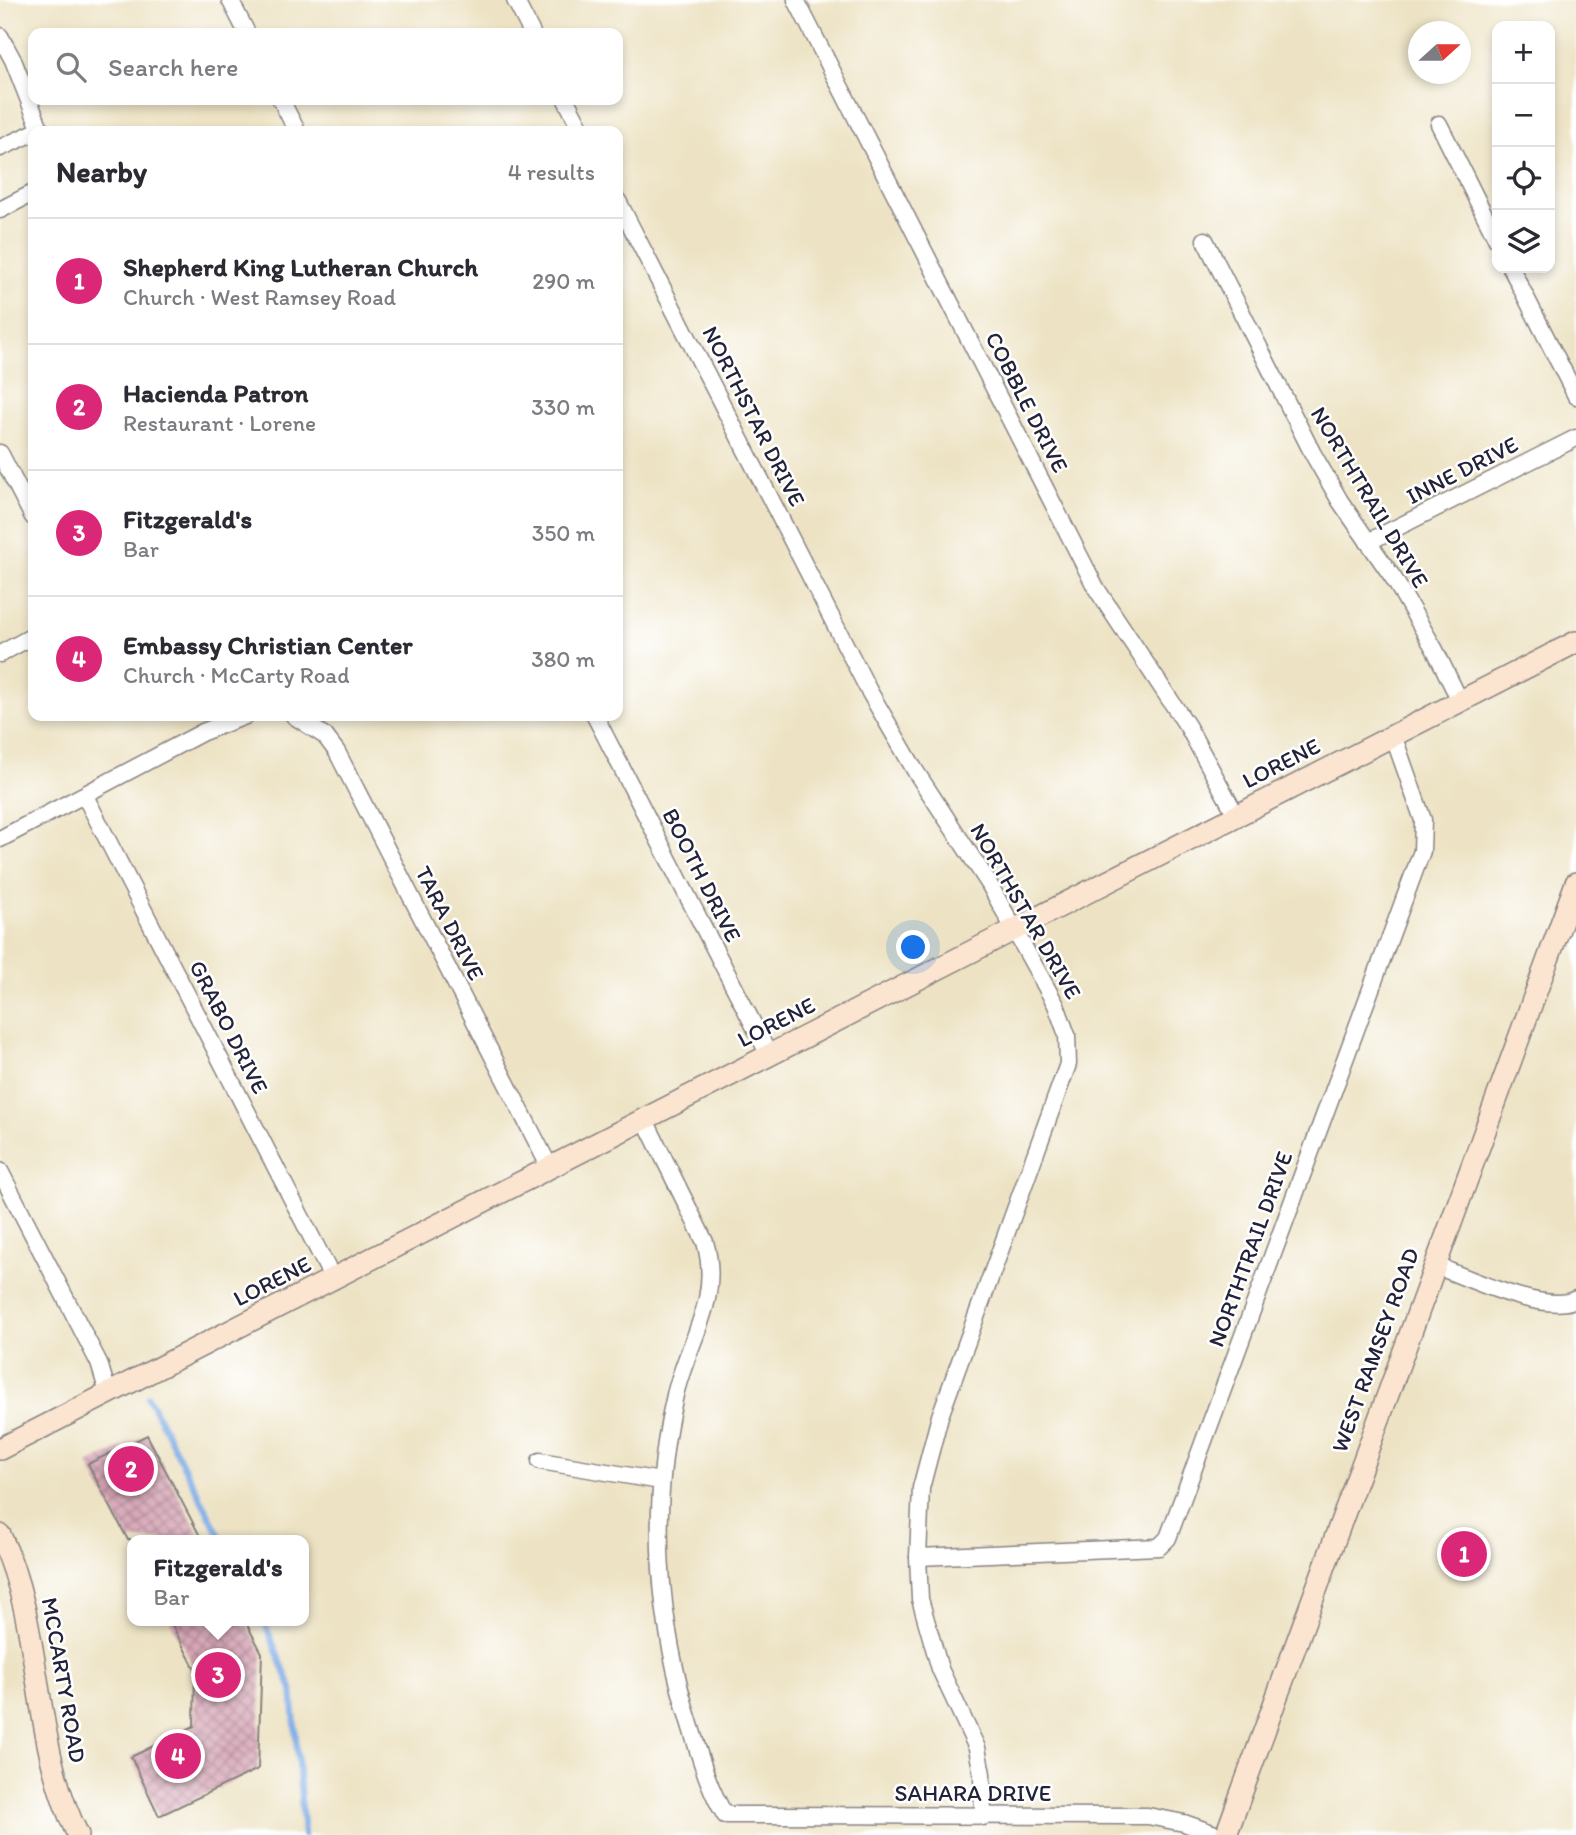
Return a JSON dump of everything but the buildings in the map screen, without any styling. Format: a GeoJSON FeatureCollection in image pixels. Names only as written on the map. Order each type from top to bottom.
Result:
{"type":"FeatureCollection","features":[{"type":"Feature","properties":{"kind":"street"},"geometry":{"type":"LineString","coordinates":[[230,0],[244,28]]}},
{"type":"Feature","properties":{"kind":"street"},"geometry":{"type":"LineString","coordinates":[[515,0],[529,28]]}},
{"type":"Feature","properties":{"kind":"street","name":"COBBLE DRIVE"},"geometry":{"type":"LineString","coordinates":[[796,0],[1096,588],[1188,727],[1236,815]]}},
{"type":"Feature","properties":{"kind":"street"},"geometry":{"type":"LineString","coordinates":[[0,36],[13,60],[28,103]]}},
{"type":"Feature","properties":{"kind":"street"},"geometry":{"type":"LineString","coordinates":[[29,105],[36,126]]}},
{"type":"Feature","properties":{"kind":"street"},"geometry":{"type":"LineString","coordinates":[[284,105],[294,126]]}},
{"type":"Feature","properties":{"kind":"street"},"geometry":{"type":"LineString","coordinates":[[569,105],[579,126]]}},
{"type":"Feature","properties":{"kind":"street"},"geometry":{"type":"LineString","coordinates":[[1439,124],[1492,230]]}},
{"type":"Feature","properties":{"kind":"street"},"geometry":{"type":"LineString","coordinates":[[0,148],[28,135]]}},
{"type":"Feature","properties":{"kind":"street"},"geometry":{"type":"LineString","coordinates":[[0,209],[28,195]]}},
{"type":"Feature","properties":{"kind":"street","name":"NORTHSTAR DRIVE"},"geometry":{"type":"LineString","coordinates":[[623,211],[869,691],[916,772],[988,882],[1056,1005],[1067,1035],[1068,1064],[927,1457],[921,1488],[918,1557],[920,1599],[940,1669],[977,1748],[982,1774],[983,1816]]}},
{"type":"Feature","properties":{"kind":"street","name":"NORTHTRAIL DRIVE"},"geometry":{"type":"LineString","coordinates":[[1205,240],[1313,454],[1436,650],[1460,701]]}},
{"type":"Feature","properties":{"kind":"street"},"geometry":{"type":"LineString","coordinates":[[1514,273],[1576,396]]}},
{"type":"Feature","properties":{"kind":"street","name":"INNE DRIVE"},"geometry":{"type":"LineString","coordinates":[[1368,542],[1576,438]]}},
{"type":"Feature","properties":{"kind":"street"},"geometry":{"type":"LineString","coordinates":[[0,453],[28,507]]}},
{"type":"Feature","properties":{"kind":"street"},"geometry":{"type":"LineString","coordinates":[[0,654],[28,639]]}},
{"type":"Feature","properties":{"kind":"street","name":"LORENE"},"geometry":{"type":"LineString","coordinates":[[0,1449],[1576,642]]}},
{"type":"Feature","properties":{"kind":"street"},"geometry":{"type":"LineString","coordinates":[[0,839],[203,732],[232,721]]}},
{"type":"Feature","properties":{"kind":"street","name":"TARA DRIVE"},"geometry":{"type":"LineString","coordinates":[[302,721],[325,736],[337,752],[549,1167]]}},
{"type":"Feature","properties":{"kind":"street","name":"BOOTH DRIVE"},"geometry":{"type":"LineString","coordinates":[[598,721],[769,1055]]}},
{"type":"Feature","properties":{"kind":"street","name":"NORTHTRAIL DRIVE"},"geometry":{"type":"LineString","coordinates":[[918,1557],[1159,1548],[1168,1538],[1422,851],[1423,820],[1393,735]]}},
{"type":"Feature","properties":{"kind":"street","name":"GRABO DRIVE"},"geometry":{"type":"LineString","coordinates":[[85,796],[333,1279]]}},
{"type":"Feature","properties":{"kind":"street","name":"WEST RAMSEY ROAD"},"geometry":{"type":"LineString","coordinates":[[1226,1835],[1576,883]]}},
{"type":"Feature","properties":{"kind":"street"},"geometry":{"type":"LineString","coordinates":[[540,1461],[661,1481],[664,1441],[678,1382],[711,1289],[710,1261],[705,1242],[644,1118]]}},
{"type":"Feature","properties":{"kind":"street"},"geometry":{"type":"LineString","coordinates":[[0,1171],[99,1363],[108,1393]]}},
{"type":"Feature","properties":{"kind":"street"},"geometry":{"type":"LineString","coordinates":[[1434,1265],[1533,1300],[1563,1304],[1576,1299]]}},
{"type":"Feature","properties":{"kind":"street","name":"SAHARA DRIVE"},"geometry":{"type":"LineString","coordinates":[[661,1481],[660,1565],[668,1636],[677,1684],[706,1776],[725,1815],[1148,1816],[1184,1823],[1218,1835]]}},
{"type":"Feature","properties":{"kind":"street","name":"MCCARTY ROAD"},"geometry":{"type":"LineString","coordinates":[[0,1535],[22,1595],[32,1638],[35,1681],[48,1753],[59,1790],[78,1835]]}},
{"type":"Feature","properties":{"kind":"waterway"},"geometry":{"type":"LineString","coordinates":[[148,1397],[219,1535]]}},
{"type":"Feature","properties":{"kind":"waterway"},"geometry":{"type":"LineString","coordinates":[[266,1626],[292,1689],[304,1835]]}},
{"type":"Feature","properties":{"kind":"place","name":"Hacienda Patron"},"geometry":{"type":"Point","coordinates":[131,1469]}},
{"type":"Feature","properties":{"kind":"place","name":"Shepherd King Lutheran Church"},"geometry":{"type":"Point","coordinates":[1464,1554]}},
{"type":"Feature","properties":{"kind":"place","name":"Fitzgerald's"},"geometry":{"type":"Point","coordinates":[218,1675]}},
{"type":"Feature","properties":{"kind":"place","name":"Embassy Christian Center"},"geometry":{"type":"Point","coordinates":[178,1756]}}]}
